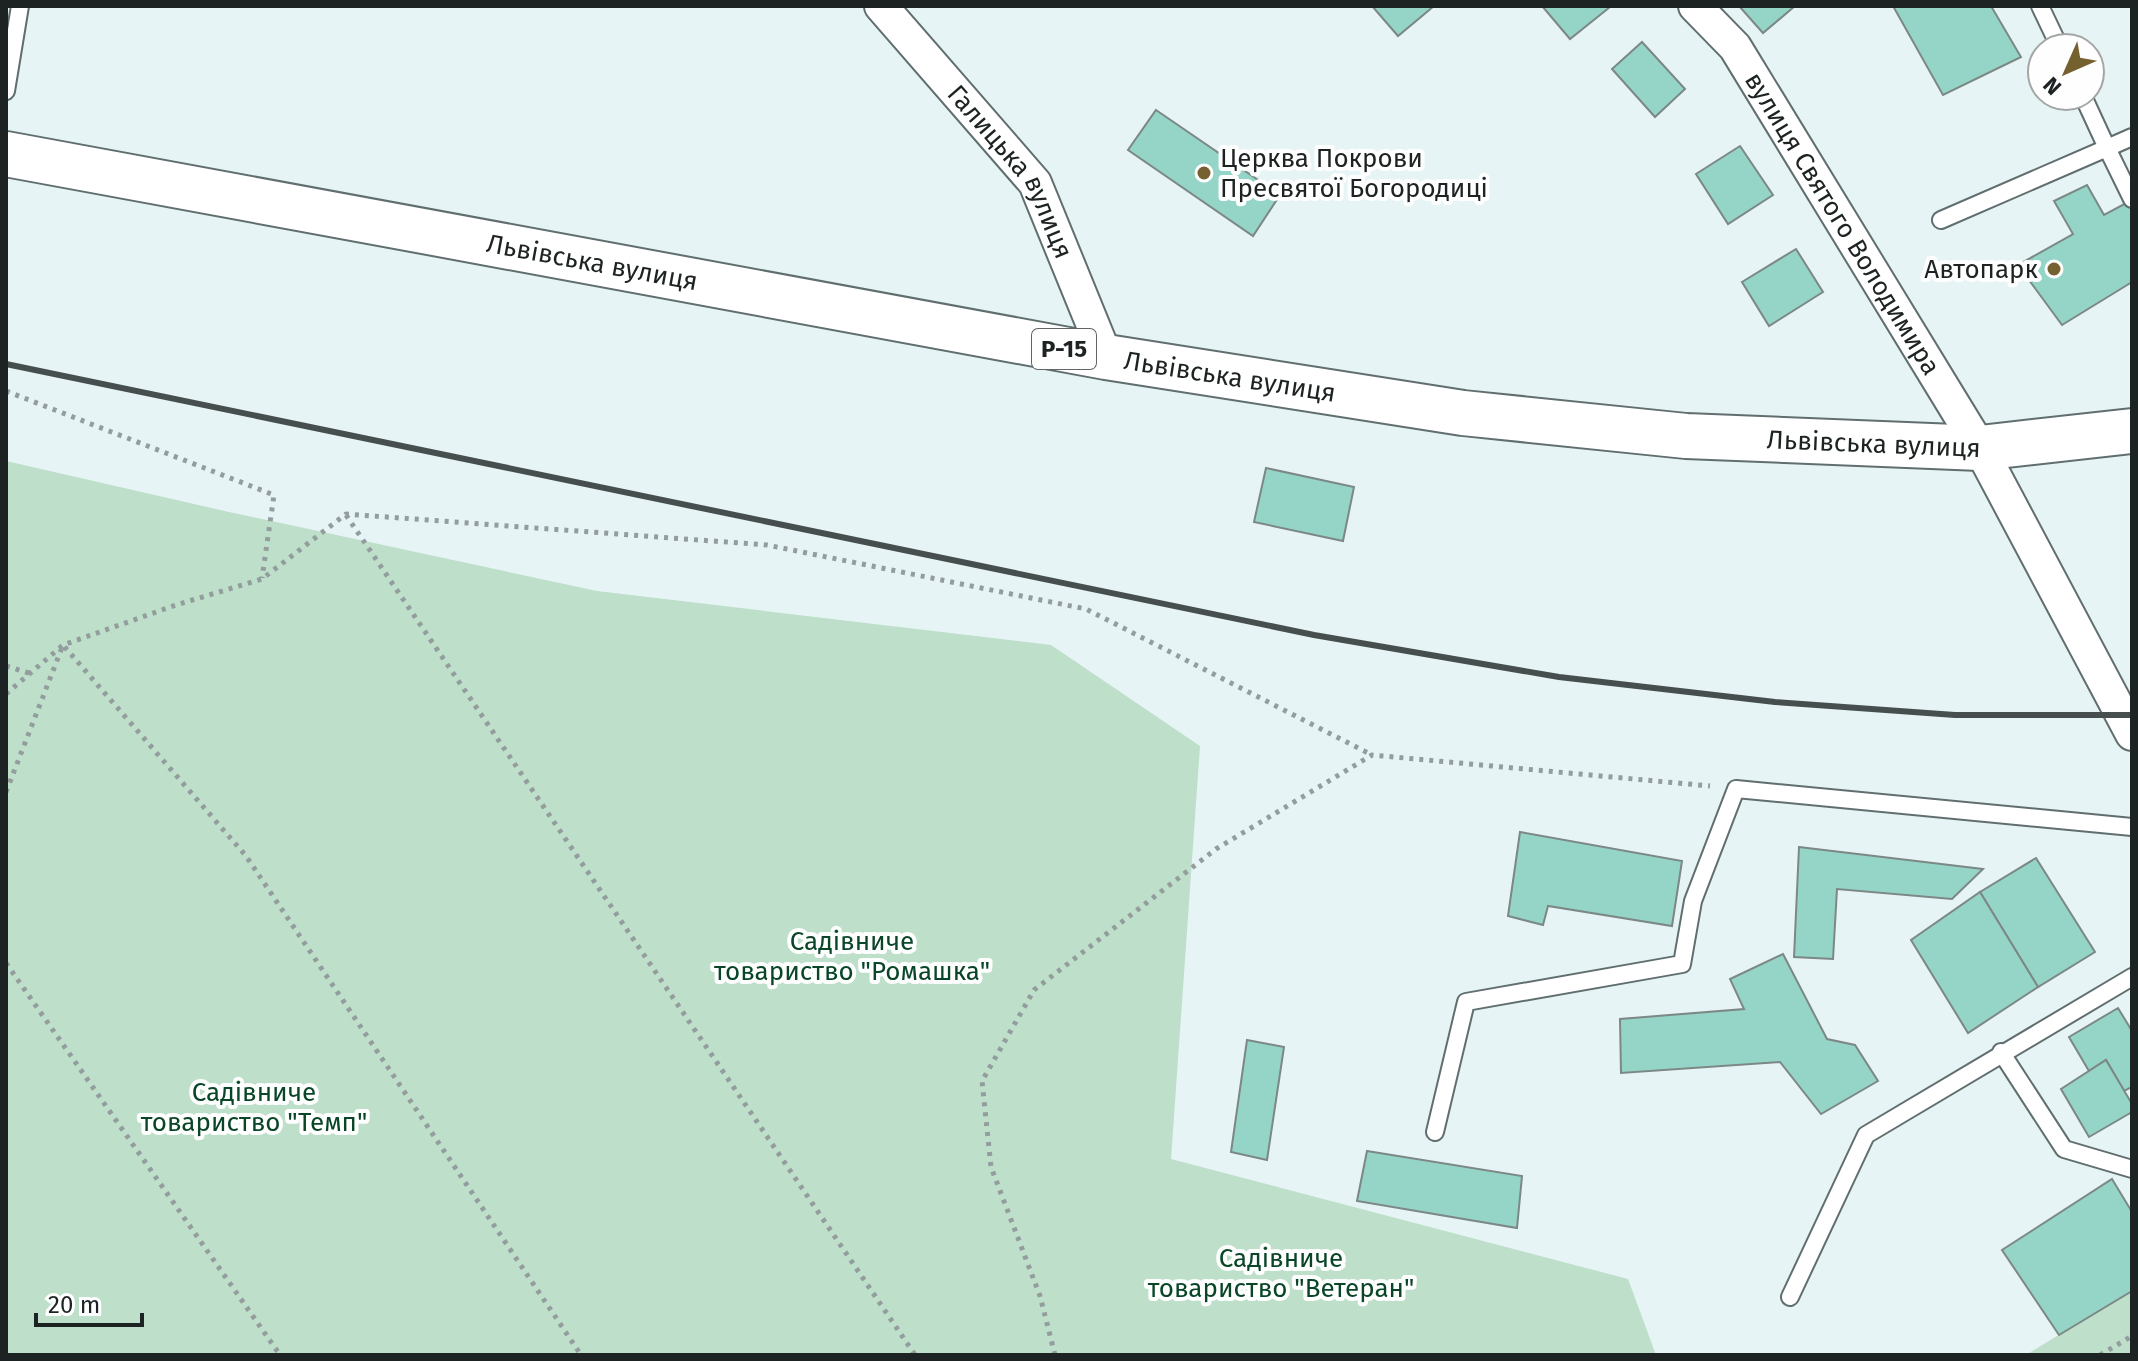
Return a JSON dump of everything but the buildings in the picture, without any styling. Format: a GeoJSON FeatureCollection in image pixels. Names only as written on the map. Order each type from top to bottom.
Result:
{"type":"FeatureCollection","features":[{"type":"Feature","properties":{"kind":"main road","name":"Львівська вулиця"},"geometry":{"type":"LineString","coordinates":[[6,154],[1106,357],[1478,414],[1686,436],[1980,448],[2132,431]]}},
{"type":"Feature","properties":{"kind":"street","name":"Галицька вулиця"},"geometry":{"type":"LineString","coordinates":[[881,6],[1035,183],[1106,357]]}},
{"type":"Feature","properties":{"kind":"street","name":"вулиця Святого Володимира"},"geometry":{"type":"LineString","coordinates":[[1695,6],[1735,47],[1980,448],[2132,734]]}},
{"type":"Feature","properties":{"kind":"lane"},"geometry":{"type":"LineString","coordinates":[[6,91],[20,6]]}},
{"type":"Feature","properties":{"kind":"lane"},"geometry":{"type":"LineString","coordinates":[[2040,6],[2052,32]]}},
{"type":"Feature","properties":{"kind":"lane"},"geometry":{"type":"LineString","coordinates":[[2090,112],[2132,199]]}},
{"type":"Feature","properties":{"kind":"lane"},"geometry":{"type":"LineString","coordinates":[[1941,220],[2132,137]]}},
{"type":"Feature","properties":{"kind":"lane"},"geometry":{"type":"LineString","coordinates":[[1435,1132],[1466,1002],[1682,964],[1693,901],[1736,789],[2132,827]]}},
{"type":"Feature","properties":{"kind":"lane"},"geometry":{"type":"LineString","coordinates":[[1790,1297],[1866,1135],[2001,1052],[2132,977]]}},
{"type":"Feature","properties":{"kind":"lane"},"geometry":{"type":"LineString","coordinates":[[2001,1052],[2064,1149],[2132,1169]]}},
{"type":"Feature","properties":{"kind":"path"},"geometry":{"type":"LineString","coordinates":[[6,391],[274,495],[262,579]]}},
{"type":"Feature","properties":{"kind":"path"},"geometry":{"type":"LineString","coordinates":[[346,514],[915,1355]]}},
{"type":"Feature","properties":{"kind":"path"},"geometry":{"type":"LineString","coordinates":[[6,694],[63,645],[262,579],[346,514],[767,545],[1086,609],[1372,755],[1736,789]]}},
{"type":"Feature","properties":{"kind":"path"},"geometry":{"type":"LineString","coordinates":[[6,792],[63,645]]}},
{"type":"Feature","properties":{"kind":"path"},"geometry":{"type":"LineString","coordinates":[[63,645],[246,856],[581,1355]]}},
{"type":"Feature","properties":{"kind":"path"},"geometry":{"type":"LineString","coordinates":[[6,666],[30,673]]}},
{"type":"Feature","properties":{"kind":"path"},"geometry":{"type":"LineString","coordinates":[[1055,1355],[1040,1296],[991,1167],[982,1081],[1034,990],[1216,849],[1372,755]]}},
{"type":"Feature","properties":{"kind":"path"},"geometry":{"type":"LineString","coordinates":[[6,963],[280,1355]]}},
{"type":"Feature","properties":{"kind":"path"},"geometry":{"type":"LineString","coordinates":[[2100,1355],[2132,1336]]}},
{"type":"Feature","properties":{"kind":"green space"},"geometry":{"type":"Polygon","coordinates":[[[6,461],[597,591],[1051,645],[1200,746],[1171,1159],[1628,1279],[1656,1355],[6,1355],[6,461]]]}},
{"type":"Feature","properties":{"kind":"green space"},"geometry":{"type":"Polygon","coordinates":[[[2132,1290],[2132,1355],[2026,1355],[2132,1290]]]}},
{"type":"Feature","properties":{"kind":"railway"},"geometry":{"type":"LineString","coordinates":[[6,364],[1314,635],[1559,677],[1775,702],[1955,715],[2132,715]]}},
{"type":"Feature","properties":{"kind":"place","name":"Церква Покрови Пресвятої Богородиці"},"geometry":{"type":"Point","coordinates":[1204,173]}},
{"type":"Feature","properties":{"kind":"place","name":"Автопарк"},"geometry":{"type":"Point","coordinates":[2054,269]}},
{"type":"Feature","properties":{"kind":"park label","name":"Садівниче товариство \"Ромашка\""},"geometry":{"type":"Point","coordinates":[852,956]}},
{"type":"Feature","properties":{"kind":"park label","name":"Садівниче товариство \"Темп\""},"geometry":{"type":"Point","coordinates":[254,1107]}},
{"type":"Feature","properties":{"kind":"park label","name":"Садівниче товариство \"Ветеран\""},"geometry":{"type":"Point","coordinates":[1281,1273]}}]}
